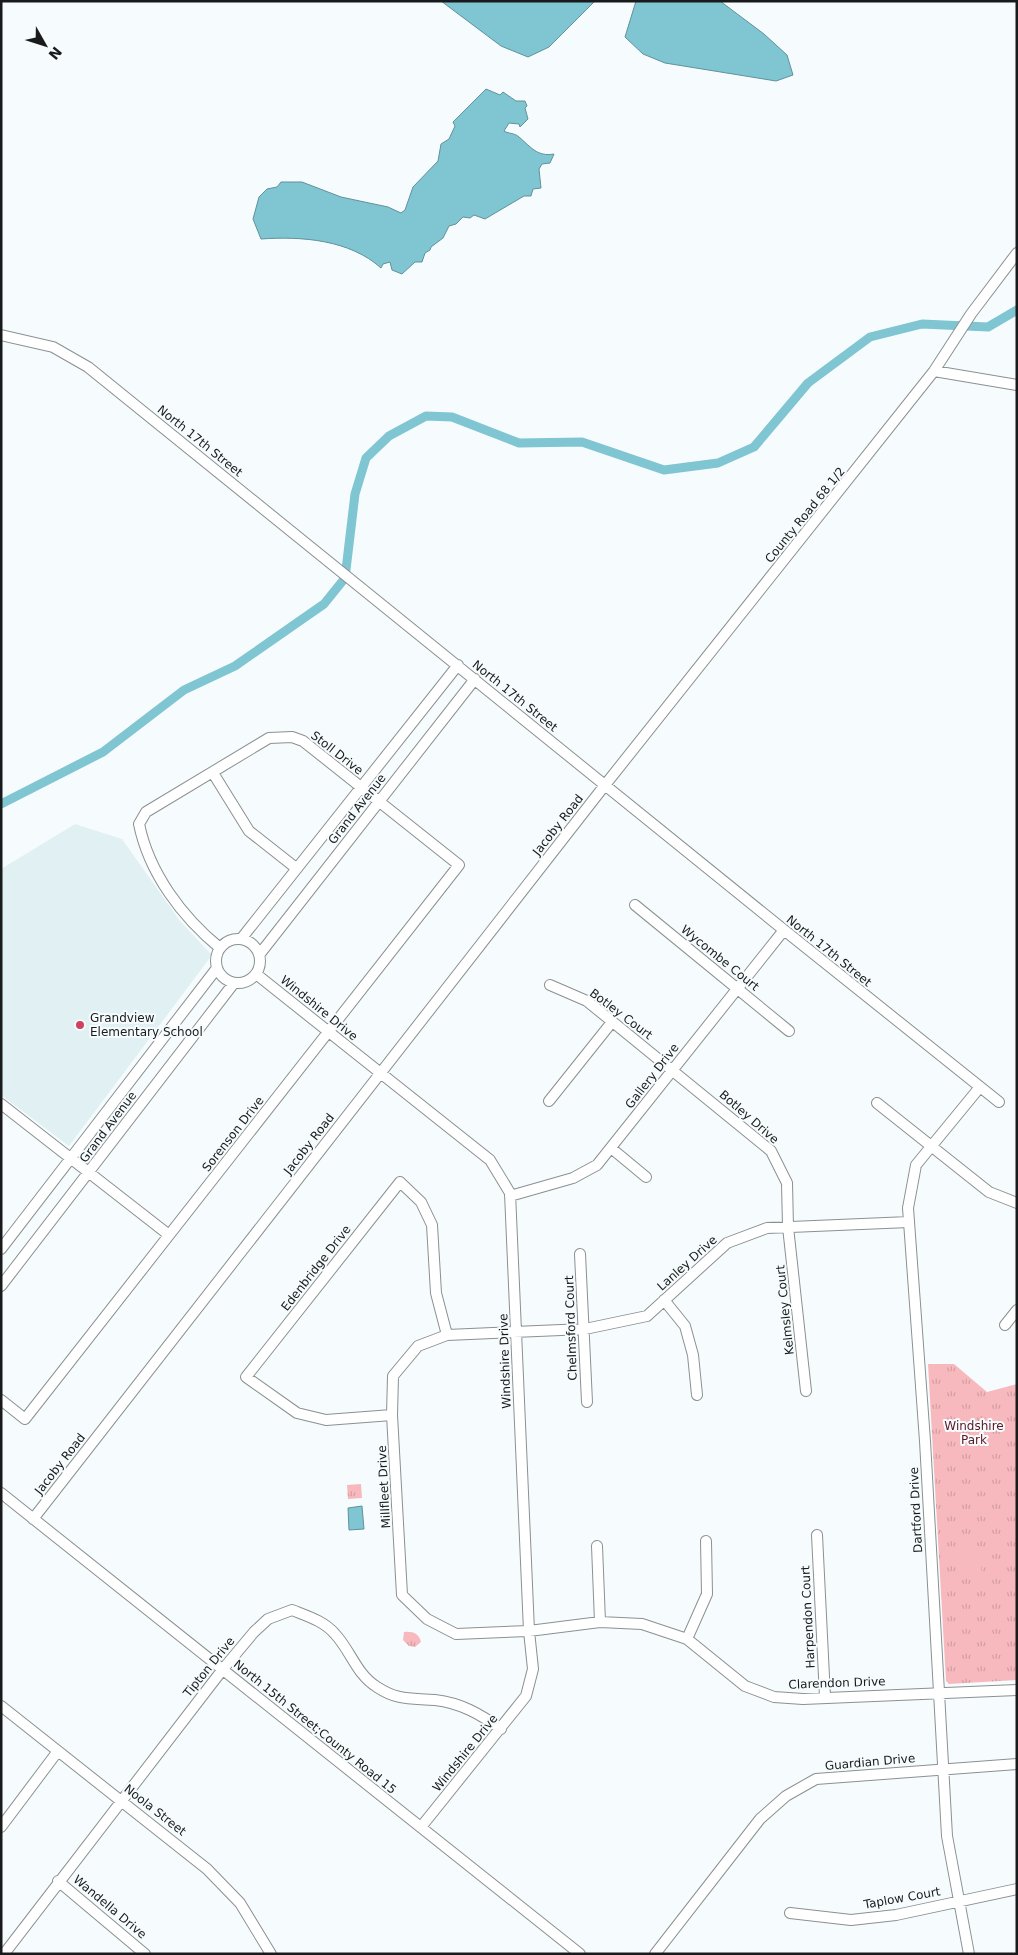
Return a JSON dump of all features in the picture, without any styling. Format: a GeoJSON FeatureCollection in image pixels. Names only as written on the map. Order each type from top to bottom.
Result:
{"type":"FeatureCollection","features":[{"type":"Feature","properties":{"kind":"street","name":"County Road 68 1/2"},"geometry":{"type":"LineString","coordinates":[[605,786],[934,371],[954,338],[1017,253]]}},
{"type":"Feature","properties":{"kind":"street","name":"North 17th Street"},"geometry":{"type":"LineString","coordinates":[[1,334],[53,347],[88,367],[999,1102]]}},
{"type":"Feature","properties":{"kind":"street"},"geometry":{"type":"LineString","coordinates":[[934,371],[1017,385]]}},
{"type":"Feature","properties":{"kind":"street","name":"Grand Avenue"},"geometry":{"type":"LineString","coordinates":[[241,938],[458,665]]}},
{"type":"Feature","properties":{"kind":"street","name":"Grand Avenue"},"geometry":{"type":"LineString","coordinates":[[259,955],[474,679]]}},
{"type":"Feature","properties":{"kind":"street","name":"Stoll Drive"},"geometry":{"type":"LineString","coordinates":[[220,948],[196,928],[178,906],[159,876],[139,824],[146,812],[269,738],[281,736],[303,741],[459,865]]}},
{"type":"Feature","properties":{"kind":"street"},"geometry":{"type":"LineString","coordinates":[[213,773],[249,831],[296,868]]}},
{"type":"Feature","properties":{"kind":"street","name":"Jacoby Road"},"geometry":{"type":"LineString","coordinates":[[33,1519],[605,786]]}},
{"type":"Feature","properties":{"kind":"street","name":"Sorenson Drive"},"geometry":{"type":"LineString","coordinates":[[1,1400],[25,1418],[459,865]]}},
{"type":"Feature","properties":{"kind":"street","name":"Wycombe Court"},"geometry":{"type":"LineString","coordinates":[[635,905],[788,1031]]}},
{"type":"Feature","properties":{"kind":"street","name":"Gallery Drive"},"geometry":{"type":"LineString","coordinates":[[510,1196],[573,1178],[597,1165],[784,930]]}},
{"type":"Feature","properties":{"kind":"street"},"geometry":{"type":"LineString","coordinates":[[241,938],[250,943],[259,955],[260,962],[256,974],[248,981],[234,983],[222,977],[216,968],[216,957],[220,948],[229,941],[241,938]]}},
{"type":"Feature","properties":{"kind":"street","name":"Grand Avenue"},"geometry":{"type":"LineString","coordinates":[[1,1249],[216,968]]}},
{"type":"Feature","properties":{"kind":"street","name":"Windshire Drive"},"geometry":{"type":"LineString","coordinates":[[256,974],[490,1160],[510,1196],[529,1631],[533,1669],[526,1696],[421,1827]]}},
{"type":"Feature","properties":{"kind":"street","name":"Grand Avenue"},"geometry":{"type":"LineString","coordinates":[[1,1286],[234,983]]}},
{"type":"Feature","properties":{"kind":"street","name":"Botley Court"},"geometry":{"type":"LineString","coordinates":[[550,985],[587,1001],[673,1070]]}},
{"type":"Feature","properties":{"kind":"street"},"geometry":{"type":"LineString","coordinates":[[548,1102],[612,1022]]}},
{"type":"Feature","properties":{"kind":"street","name":"Botley Drive"},"geometry":{"type":"LineString","coordinates":[[673,1070],[771,1151],[787,1183],[788,1227]]}},
{"type":"Feature","properties":{"kind":"street","name":"Dartford Drive"},"geometry":{"type":"LineString","coordinates":[[969,1954],[947,1836],[925,1441],[908,1208],[916,1165],[980,1087]]}},
{"type":"Feature","properties":{"kind":"street"},"geometry":{"type":"LineString","coordinates":[[877,1103],[989,1192],[1017,1204]]}},
{"type":"Feature","properties":{"kind":"street"},"geometry":{"type":"LineString","coordinates":[[1,1104],[169,1236]]}},
{"type":"Feature","properties":{"kind":"street"},"geometry":{"type":"LineString","coordinates":[[611,1148],[646,1177]]}},
{"type":"Feature","properties":{"kind":"street","name":"Edenbridge Drive"},"geometry":{"type":"LineString","coordinates":[[392,1415],[326,1420],[297,1413],[246,1377],[400,1182],[421,1202],[432,1225],[436,1293],[446,1335]]}},
{"type":"Feature","properties":{"kind":"street","name":"Lanley Drive"},"geometry":{"type":"LineString","coordinates":[[516,1334],[585,1329],[647,1316],[727,1244],[767,1228],[910,1222]]}},
{"type":"Feature","properties":{"kind":"street","name":"Kelmsley Court"},"geometry":{"type":"LineString","coordinates":[[788,1227],[806,1391]]}},
{"type":"Feature","properties":{"kind":"street","name":"Chelmsford Court"},"geometry":{"type":"LineString","coordinates":[[580,1254],[585,1329],[584,1377],[587,1402]]}},
{"type":"Feature","properties":{"kind":"street"},"geometry":{"type":"LineString","coordinates":[[664,1300],[685,1326],[694,1355],[697,1395]]}},
{"type":"Feature","properties":{"kind":"street"},"geometry":{"type":"LineString","coordinates":[[1005,1324],[1017,1310]]}},
{"type":"Feature","properties":{"kind":"street","name":"Millfleet Drive"},"geometry":{"type":"LineString","coordinates":[[516,1334],[446,1335],[418,1346],[393,1376],[392,1415],[402,1595],[427,1619],[456,1634],[529,1631]]}},
{"type":"Feature","properties":{"kind":"street","name":"North 15th Street;County Road 15"},"geometry":{"type":"LineString","coordinates":[[1,1494],[580,1954]]}},
{"type":"Feature","properties":{"kind":"street","name":"Harpendon Court"},"geometry":{"type":"LineString","coordinates":[[817,1535],[825,1697]]}},
{"type":"Feature","properties":{"kind":"street"},"geometry":{"type":"LineString","coordinates":[[687,1639],[707,1594],[706,1541]]}},
{"type":"Feature","properties":{"kind":"street"},"geometry":{"type":"LineString","coordinates":[[597,1546],[600,1622]]}},
{"type":"Feature","properties":{"kind":"street","name":"Tipton Drive"},"geometry":{"type":"LineString","coordinates":[[4,1954],[58,1881],[223,1670],[254,1632],[268,1619],[292,1610],[318,1620],[335,1633],[360,1674],[376,1687],[392,1696],[456,1704],[477,1712],[501,1729]]}},
{"type":"Feature","properties":{"kind":"street","name":"Clarendon Drive"},"geometry":{"type":"LineString","coordinates":[[529,1631],[600,1622],[642,1624],[687,1639],[744,1686],[774,1697],[803,1699],[1017,1690]]}},
{"type":"Feature","properties":{"kind":"street","name":"Noola Street"},"geometry":{"type":"LineString","coordinates":[[1,1706],[183,1848],[229,1890],[250,1918],[271,1954]]}},
{"type":"Feature","properties":{"kind":"street"},"geometry":{"type":"LineString","coordinates":[[1,1827],[58,1751]]}},
{"type":"Feature","properties":{"kind":"street","name":"Guardian Drive"},"geometry":{"type":"LineString","coordinates":[[654,1954],[760,1819],[786,1796],[816,1779],[942,1768],[1017,1764]]}},
{"type":"Feature","properties":{"kind":"street","name":"Wandella Drive"},"geometry":{"type":"LineString","coordinates":[[58,1881],[145,1954]]}},
{"type":"Feature","properties":{"kind":"street","name":"Taplow Court"},"geometry":{"type":"LineString","coordinates":[[790,1913],[851,1920],[896,1915],[1017,1889]]}},
{"type":"Feature","properties":{"kind":"shaded area","name":"Grandview Elementary School"},"geometry":{"type":"Polygon","coordinates":[[[75,824],[122,839],[180,921],[212,955],[69,1146],[1,1095],[1,869],[75,824]]]}},
{"type":"Feature","properties":{"kind":"green space","name":"Windshire Park"},"geometry":{"type":"Polygon","coordinates":[[[928,1364],[954,1364],[987,1392],[1017,1384],[1017,1680],[949,1684],[946,1681],[928,1364]]]}},
{"type":"Feature","properties":{"kind":"green space"},"geometry":{"type":"Polygon","coordinates":[[[361,1484],[362,1498],[348,1499],[347,1485],[361,1484]]]}},
{"type":"Feature","properties":{"kind":"green space"},"geometry":{"type":"Polygon","coordinates":[[[980,1546],[982,1578],[962,1579],[961,1547],[980,1546]]]}},
{"type":"Feature","properties":{"kind":"green space"},"geometry":{"type":"Polygon","coordinates":[[[404,1632],[415,1633],[419,1636],[421,1642],[415,1647],[409,1646],[403,1640],[404,1632]]]}},
{"type":"Feature","properties":{"kind":"water"},"geometry":{"type":"Polygon","coordinates":[[[441,1],[595,1],[549,47],[528,57],[501,46],[441,1]]]}},
{"type":"Feature","properties":{"kind":"water"},"geometry":{"type":"Polygon","coordinates":[[[636,1],[720,1],[764,34],[787,55],[793,75],[776,81],[665,63],[643,54],[625,37],[636,1]]]}},
{"type":"Feature","properties":{"kind":"water"},"geometry":{"type":"Polygon","coordinates":[[[486,89],[500,95],[503,92],[516,101],[525,101],[528,119],[520,127],[519,124],[509,123],[504,131],[517,136],[539,153],[554,154],[550,163],[542,164],[539,169],[541,188],[533,189],[531,196],[524,196],[485,219],[474,215],[470,218],[463,217],[456,224],[449,226],[443,238],[425,253],[422,262],[415,262],[402,274],[392,270],[390,262],[383,264],[381,268],[355,251],[325,242],[293,238],[261,239],[253,219],[259,197],[267,189],[277,187],[281,182],[302,182],[341,197],[388,207],[401,213],[405,210],[413,187],[438,161],[441,144],[449,139],[455,126],[453,122],[486,89]]]}},
{"type":"Feature","properties":{"kind":"water"},"geometry":{"type":"Polygon","coordinates":[[[362,1506],[364,1529],[349,1530],[348,1508],[362,1506]]]}},
{"type":"Feature","properties":{"kind":"waterway"},"geometry":{"type":"LineString","coordinates":[[1,804],[103,752],[184,690],[235,666],[324,604],[345,578],[355,494],[366,458],[389,436],[426,416],[452,417],[519,443],[582,442],[664,470],[718,463],[754,447],[808,383],[870,337],[922,324],[988,327],[1017,310]]}},
{"type":"Feature","properties":{"kind":"place","name":"Grandview Elementary School"},"geometry":{"type":"Point","coordinates":[80,1025]}}]}
